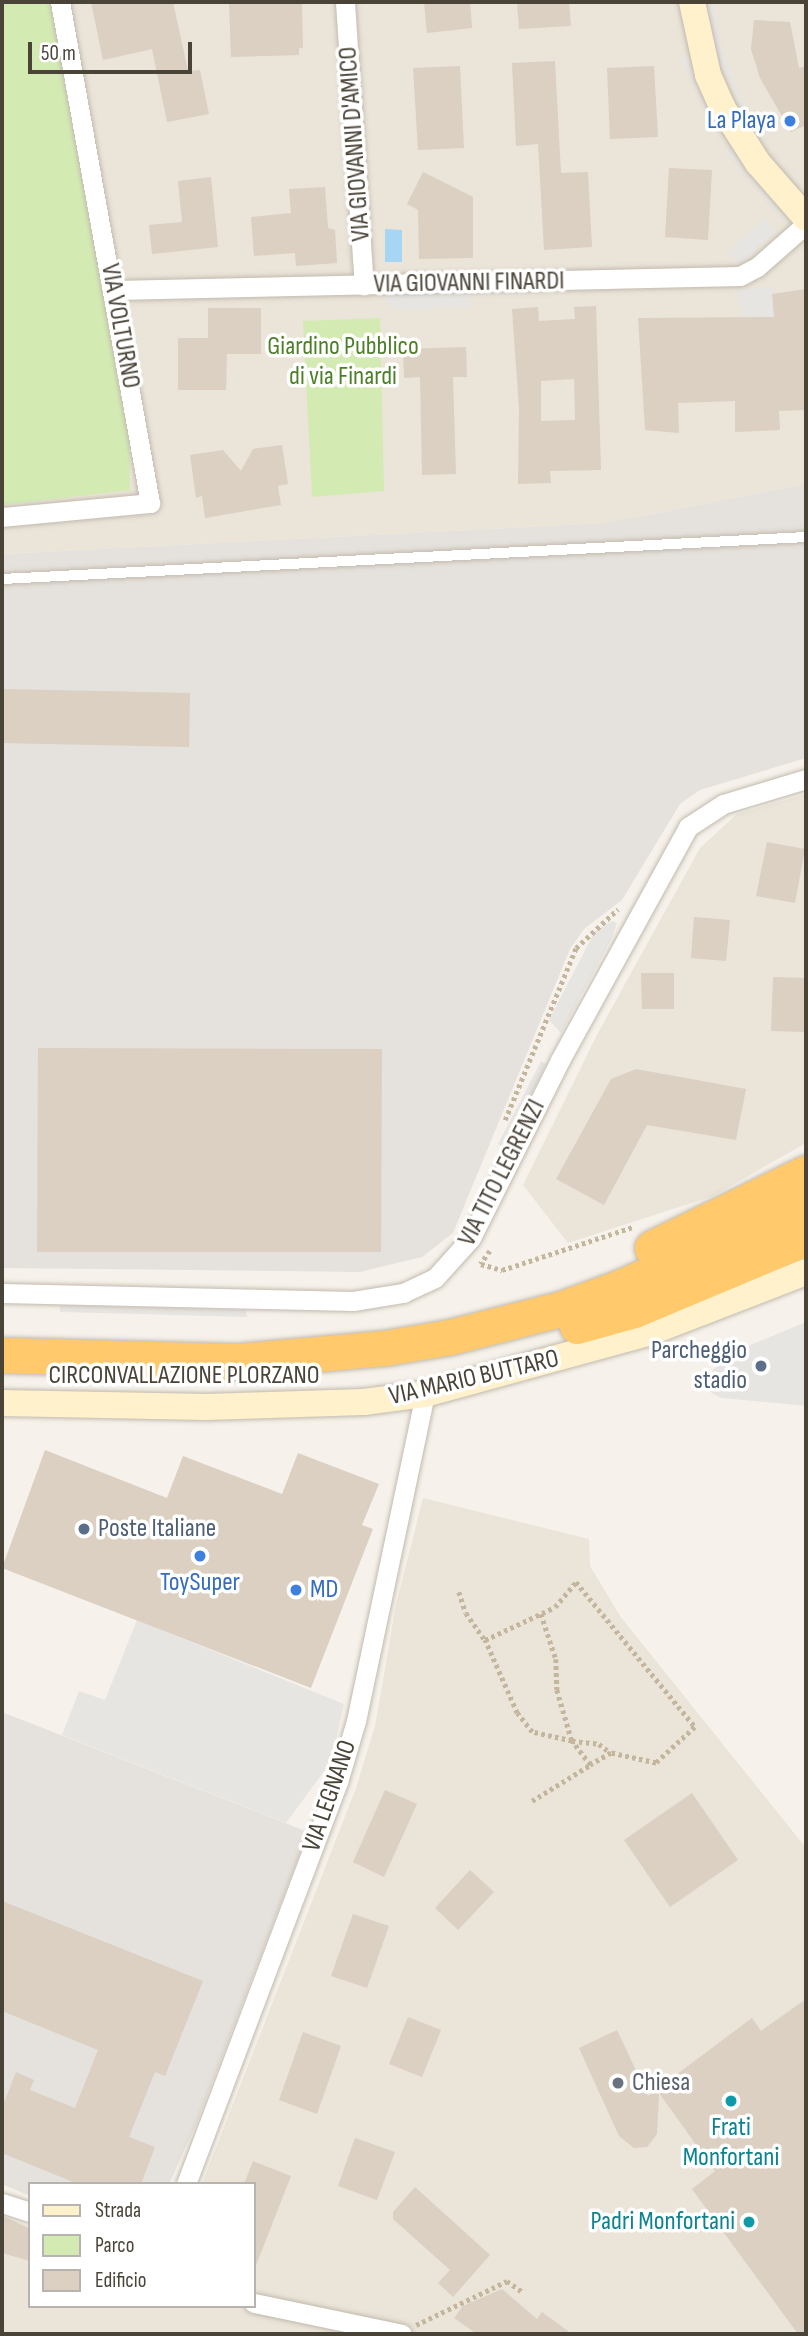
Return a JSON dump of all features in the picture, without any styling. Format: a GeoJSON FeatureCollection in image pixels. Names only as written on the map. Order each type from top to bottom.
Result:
{"type":"FeatureCollection","features":[{"type":"Feature","properties":{"kind":"highway"},"geometry":{"type":"LineString","coordinates":[[66,1356],[114,1344],[380,1328],[485,1309],[550,1292],[607,1269],[806,1173]]}},
{"type":"Feature","properties":{"kind":"highway","name":"CIRCONVALLAZIONE PLORZANO"},"geometry":{"type":"LineString","coordinates":[[2,1355],[187,1362],[278,1359],[450,1337],[561,1309],[621,1287],[806,1203]]}},
{"type":"Feature","properties":{"kind":"highway","name":"CIRCONVALLAZIONE PLORZANO"},"geometry":{"type":"LineString","coordinates":[[2,1375],[275,1380],[398,1367],[495,1351],[634,1310],[806,1238]]}},
{"type":"Feature","properties":{"kind":"street","name":"VIA VOLTURNO"},"geometry":{"type":"LineString","coordinates":[[2,516],[150,503],[115,290],[60,2]]}},
{"type":"Feature","properties":{"kind":"street","name":"VIA GIOVANNI D'AMICO"},"geometry":{"type":"LineString","coordinates":[[345,2],[364,285]]}},
{"type":"Feature","properties":{"kind":"street"},"geometry":{"type":"LineString","coordinates":[[692,2],[708,75],[722,107],[758,163],[806,218]]}},
{"type":"Feature","properties":{"kind":"street","name":"VIA GIOVANNI FINARDI"},"geometry":{"type":"LineString","coordinates":[[115,290],[740,276],[757,267],[806,224]]}},
{"type":"Feature","properties":{"kind":"street","name":"VIA TITO LEGRENZI"},"geometry":{"type":"LineString","coordinates":[[2,1293],[353,1301],[403,1293],[435,1278],[471,1238],[560,1060],[688,827],[723,804],[806,779]]}},
{"type":"Feature","properties":{"kind":"street","name":"VIA MARIO BUTTARO"},"geometry":{"type":"LineString","coordinates":[[2,1403],[206,1407],[364,1402],[425,1394],[648,1333],[806,1272]]}},
{"type":"Feature","properties":{"kind":"street","name":"VIA LEGNANO"},"geometry":{"type":"LineString","coordinates":[[187,2182],[338,1782],[356,1721],[425,1394]]}},
{"type":"Feature","properties":{"kind":"street"},"geometry":{"type":"LineString","coordinates":[[2,2203],[28,2211]]}},
{"type":"Feature","properties":{"kind":"street"},"geometry":{"type":"LineString","coordinates":[[256,2303],[401,2334]]}},
{"type":"Feature","properties":{"kind":"lane"},"geometry":{"type":"LineString","coordinates":[[2,579],[806,537]]}},
{"type":"Feature","properties":{"kind":"path"},"geometry":{"type":"LineString","coordinates":[[502,1128],[576,948],[628,900]]}},
{"type":"Feature","properties":{"kind":"path"},"geometry":{"type":"LineString","coordinates":[[495,1238],[481,1264],[492,1270],[642,1224]]}},
{"type":"Feature","properties":{"kind":"path"},"geometry":{"type":"LineString","coordinates":[[459,1592],[466,1613],[485,1640],[517,1713],[532,1732],[599,1744],[611,1753],[656,1763],[695,1727],[576,1582],[555,1607],[485,1640]]}},
{"type":"Feature","properties":{"kind":"path"},"geometry":{"type":"LineString","coordinates":[[541,1614],[556,1659],[556,1690],[572,1741],[590,1765]]}},
{"type":"Feature","properties":{"kind":"path"},"geometry":{"type":"LineString","coordinates":[[532,1801],[611,1753]]}},
{"type":"Feature","properties":{"kind":"path"},"geometry":{"type":"LineString","coordinates":[[401,2334],[508,2281],[523,2292]]}},
{"type":"Feature","properties":{"kind":"shaded area"},"geometry":{"type":"Polygon","coordinates":[[[2,2],[806,2],[806,484],[605,523],[2,554],[2,2]]]}},
{"type":"Feature","properties":{"kind":"shaded area"},"geometry":{"type":"Polygon","coordinates":[[[706,2],[713,2],[722,48],[738,92],[764,137],[759,142],[721,65],[706,2]]]}},
{"type":"Feature","properties":{"kind":"shaded area"},"geometry":{"type":"Polygon","coordinates":[[[686,55],[721,131],[715,133],[680,57],[686,55]]]}},
{"type":"Feature","properties":{"kind":"shaded area"},"geometry":{"type":"Polygon","coordinates":[[[732,149],[789,218],[784,222],[726,152],[732,149]]]}},
{"type":"Feature","properties":{"kind":"shaded area"},"geometry":{"type":"Polygon","coordinates":[[[764,219],[776,231],[739,265],[728,252],[764,219]]]}},
{"type":"Feature","properties":{"kind":"shaded area"},"geometry":{"type":"Polygon","coordinates":[[[772,288],[774,317],[743,318],[737,289],[772,288]]]}},
{"type":"Feature","properties":{"kind":"shaded area"},"geometry":{"type":"Polygon","coordinates":[[[472,291],[471,307],[390,309],[385,293],[472,291]]]}},
{"type":"Feature","properties":{"kind":"shaded area"},"geometry":{"type":"Polygon","coordinates":[[[806,484],[806,758],[700,790],[680,804],[622,900],[584,929],[570,949],[453,1233],[422,1257],[360,1272],[2,1268],[2,554],[605,523],[806,484]]]}},
{"type":"Feature","properties":{"kind":"shaded area"},"geometry":{"type":"Polygon","coordinates":[[[806,794],[806,1143],[713,1196],[568,1243],[523,1185],[598,1033],[700,848],[737,814],[806,794]]]}},
{"type":"Feature","properties":{"kind":"shaded area"},"geometry":{"type":"Polygon","coordinates":[[[612,921],[617,923],[612,938],[561,1033],[549,1020],[595,931],[612,921]]]}},
{"type":"Feature","properties":{"kind":"shaded area"},"geometry":{"type":"Polygon","coordinates":[[[541,1061],[546,1064],[504,1148],[498,1144],[541,1061]]]}},
{"type":"Feature","properties":{"kind":"shaded area"},"geometry":{"type":"Polygon","coordinates":[[[60,1305],[246,1310],[247,1317],[60,1312],[60,1305]]]}},
{"type":"Feature","properties":{"kind":"shaded area","name":"Parcheggio stadio"},"geometry":{"type":"Polygon","coordinates":[[[806,1322],[806,1406],[721,1398],[710,1392],[712,1371],[731,1353],[806,1322]]]}},
{"type":"Feature","properties":{"kind":"shaded area"},"geometry":{"type":"Polygon","coordinates":[[[423,1498],[589,1539],[590,1566],[620,1616],[806,1848],[806,2334],[2,2334],[2,2215],[28,2226],[28,2308],[256,2308],[256,2182],[203,2182],[356,1788],[375,1726],[396,1605],[423,1498]]]}},
{"type":"Feature","properties":{"kind":"shaded area"},"geometry":{"type":"Polygon","coordinates":[[[137,1620],[344,1704],[331,1762],[286,1823],[62,1735],[79,1691],[105,1700],[137,1620]]]}},
{"type":"Feature","properties":{"kind":"shaded area"},"geometry":{"type":"Polygon","coordinates":[[[2,1712],[308,1832],[196,2125],[170,2182],[28,2182],[28,2195],[2,2184],[2,1712]]]}},
{"type":"Feature","properties":{"kind":"green space"},"geometry":{"type":"Polygon","coordinates":[[[2,2],[50,2],[129,437],[130,490],[2,505],[2,2]]]}},
{"type":"Feature","properties":{"kind":"green space","name":"Giardino Pubblico di via Finardi"},"geometry":{"type":"Polygon","coordinates":[[[380,318],[384,491],[312,497],[303,321],[380,318]]]}},
{"type":"Feature","properties":{"kind":"water"},"geometry":{"type":"Polygon","coordinates":[[[385,229],[402,230],[402,262],[385,262],[385,229]]]}},
{"type":"Feature","properties":{"kind":"building"},"geometry":{"type":"Polygon","coordinates":[[[91,2],[173,2],[188,71],[200,70],[209,114],[167,122],[152,49],[103,60],[91,2]]]}},
{"type":"Feature","properties":{"kind":"building"},"geometry":{"type":"Polygon","coordinates":[[[302,2],[303,48],[299,48],[299,55],[231,57],[229,4],[302,2]]]}},
{"type":"Feature","properties":{"kind":"building"},"geometry":{"type":"Polygon","coordinates":[[[424,2],[470,2],[472,28],[427,33],[424,2]]]}},
{"type":"Feature","properties":{"kind":"building"},"geometry":{"type":"Polygon","coordinates":[[[517,2],[569,2],[571,26],[519,29],[517,2]]]}},
{"type":"Feature","properties":{"kind":"building"},"geometry":{"type":"Polygon","coordinates":[[[754,20],[790,22],[799,68],[806,66],[806,125],[791,132],[760,78],[751,49],[754,20]]]}},
{"type":"Feature","properties":{"kind":"building"},"geometry":{"type":"Polygon","coordinates":[[[555,61],[561,173],[588,172],[592,247],[544,250],[538,144],[516,146],[512,63],[555,61]]]}},
{"type":"Feature","properties":{"kind":"building"},"geometry":{"type":"Polygon","coordinates":[[[460,66],[464,148],[418,150],[413,68],[460,66]]]}},
{"type":"Feature","properties":{"kind":"building"},"geometry":{"type":"Polygon","coordinates":[[[654,66],[658,137],[610,139],[607,68],[654,66]]]}},
{"type":"Feature","properties":{"kind":"building"},"geometry":{"type":"Polygon","coordinates":[[[669,168],[712,170],[708,240],[665,237],[669,168]]]}},
{"type":"Feature","properties":{"kind":"building"},"geometry":{"type":"Polygon","coordinates":[[[423,172],[473,197],[473,258],[419,259],[418,210],[407,204],[423,172]]]}},
{"type":"Feature","properties":{"kind":"building"},"geometry":{"type":"Polygon","coordinates":[[[211,177],[218,247],[152,254],[149,225],[182,222],[178,181],[211,177]]]}},
{"type":"Feature","properties":{"kind":"building"},"geometry":{"type":"Polygon","coordinates":[[[325,187],[328,228],[335,230],[337,263],[296,266],[295,253],[254,256],[251,217],[291,213],[289,189],[325,187]]]}},
{"type":"Feature","properties":{"kind":"building"},"geometry":{"type":"Polygon","coordinates":[[[806,289],[806,410],[779,411],[780,430],[735,432],[735,401],[678,403],[679,433],[645,430],[638,318],[774,317],[772,294],[806,289]]]}},
{"type":"Feature","properties":{"kind":"building"},"geometry":{"type":"Polygon","coordinates":[[[596,306],[601,470],[550,471],[551,483],[518,484],[519,409],[512,309],[538,307],[539,321],[575,319],[574,307],[596,306]],[[574,379],[541,381],[541,421],[575,420],[574,379]]]}},
{"type":"Feature","properties":{"kind":"building"},"geometry":{"type":"Polygon","coordinates":[[[208,308],[261,308],[261,354],[227,354],[226,390],[178,390],[178,338],[208,338],[208,308]]]}},
{"type":"Feature","properties":{"kind":"building"},"geometry":{"type":"Polygon","coordinates":[[[466,347],[467,377],[453,377],[456,474],[422,475],[420,377],[404,378],[403,349],[466,347]]]}},
{"type":"Feature","properties":{"kind":"building"},"geometry":{"type":"Polygon","coordinates":[[[282,445],[288,484],[278,486],[281,505],[205,518],[202,496],[196,498],[190,455],[223,450],[241,471],[253,449],[282,445]]]}},
{"type":"Feature","properties":{"kind":"building"},"geometry":{"type":"Polygon","coordinates":[[[2,689],[190,693],[189,747],[2,743],[2,689]]]}},
{"type":"Feature","properties":{"kind":"building"},"geometry":{"type":"Polygon","coordinates":[[[767,842],[805,849],[795,903],[756,896],[767,842]]]}},
{"type":"Feature","properties":{"kind":"building"},"geometry":{"type":"Polygon","coordinates":[[[694,917],[730,920],[726,961],[691,958],[694,917]]]}},
{"type":"Feature","properties":{"kind":"building"},"geometry":{"type":"Polygon","coordinates":[[[641,973],[674,973],[674,1009],[642,1009],[641,973]]]}},
{"type":"Feature","properties":{"kind":"building"},"geometry":{"type":"Polygon","coordinates":[[[773,977],[806,978],[806,1032],[771,1031],[773,977]]]}},
{"type":"Feature","properties":{"kind":"building"},"geometry":{"type":"Polygon","coordinates":[[[38,1048],[382,1049],[381,1252],[37,1252],[38,1048]]]}},
{"type":"Feature","properties":{"kind":"building"},"geometry":{"type":"Polygon","coordinates":[[[636,1069],[746,1089],[736,1140],[647,1125],[604,1205],[556,1179],[611,1079],[636,1069]]]}},
{"type":"Feature","properties":{"kind":"building"},"geometry":{"type":"Polygon","coordinates":[[[45,1450],[167,1498],[183,1456],[282,1494],[298,1453],[379,1484],[362,1525],[373,1529],[311,1688],[2,1568],[45,1450]]]}},
{"type":"Feature","properties":{"kind":"building"},"geometry":{"type":"Polygon","coordinates":[[[385,1790],[417,1804],[384,1877],[353,1862],[385,1790]]]}},
{"type":"Feature","properties":{"kind":"building"},"geometry":{"type":"Polygon","coordinates":[[[692,1793],[738,1860],[670,1907],[624,1840],[692,1793]]]}},
{"type":"Feature","properties":{"kind":"building"},"geometry":{"type":"Polygon","coordinates":[[[470,1870],[494,1892],[458,1930],[435,1908],[470,1870]]]}},
{"type":"Feature","properties":{"kind":"building"},"geometry":{"type":"Polygon","coordinates":[[[2,1901],[203,1981],[165,2076],[155,2072],[129,2137],[155,2147],[142,2182],[73,2182],[2,2153],[2,2108],[16,2072],[34,2080],[30,2090],[75,2108],[98,2050],[2,2011],[2,1901]]]}},
{"type":"Feature","properties":{"kind":"building"},"geometry":{"type":"Polygon","coordinates":[[[353,1914],[389,1926],[367,1988],[331,1976],[353,1914]]]}},
{"type":"Feature","properties":{"kind":"building"},"geometry":{"type":"Polygon","coordinates":[[[806,1999],[806,2334],[798,2334],[692,2189],[715,2171],[659,2093],[657,2134],[647,2147],[634,2148],[619,2136],[579,2048],[617,2030],[648,2096],[752,2018],[761,2031],[806,1999]]]}},
{"type":"Feature","properties":{"kind":"building"},"geometry":{"type":"Polygon","coordinates":[[[408,2017],[441,2030],[422,2077],[389,2064],[408,2017]]]}},
{"type":"Feature","properties":{"kind":"building"},"geometry":{"type":"Polygon","coordinates":[[[303,2032],[341,2046],[317,2114],[279,2100],[303,2032]]]}},
{"type":"Feature","properties":{"kind":"building"},"geometry":{"type":"Polygon","coordinates":[[[355,2138],[395,2152],[377,2200],[338,2186],[355,2138]]]}},
{"type":"Feature","properties":{"kind":"building"},"geometry":{"type":"Polygon","coordinates":[[[253,2161],[291,2176],[256,2265],[256,2182],[245,2182],[253,2161]]]}},
{"type":"Feature","properties":{"kind":"building"},"geometry":{"type":"Polygon","coordinates":[[[415,2187],[490,2255],[453,2297],[438,2283],[450,2270],[393,2219],[393,2212],[415,2187]]]}},
{"type":"Feature","properties":{"kind":"building"},"geometry":{"type":"Polygon","coordinates":[[[2,2216],[28,2228],[28,2260],[2,2253],[2,2216]]]}},
{"type":"Feature","properties":{"kind":"building"},"geometry":{"type":"Polygon","coordinates":[[[502,2289],[537,2319],[542,2312],[572,2334],[477,2334],[454,2318],[463,2306],[502,2289]]]}},
{"type":"Feature","properties":{"kind":"place","name":"La Playa"},"geometry":{"type":"Point","coordinates":[790,121]}},
{"type":"Feature","properties":{"kind":"place","name":"Parcheggio stadio"},"geometry":{"type":"Point","coordinates":[761,1366]}},
{"type":"Feature","properties":{"kind":"place","name":"Poste Italiane"},"geometry":{"type":"Point","coordinates":[84,1529]}},
{"type":"Feature","properties":{"kind":"place","name":"ToySuper"},"geometry":{"type":"Point","coordinates":[200,1556]}},
{"type":"Feature","properties":{"kind":"place","name":"MD"},"geometry":{"type":"Point","coordinates":[296,1590]}},
{"type":"Feature","properties":{"kind":"place","name":"Chiesa"},"geometry":{"type":"Point","coordinates":[618,2083]}},
{"type":"Feature","properties":{"kind":"place","name":"Frati Monfortani"},"geometry":{"type":"Point","coordinates":[731,2101]}},
{"type":"Feature","properties":{"kind":"place","name":"Padri Monfortani"},"geometry":{"type":"Point","coordinates":[749,2222]}}]}
